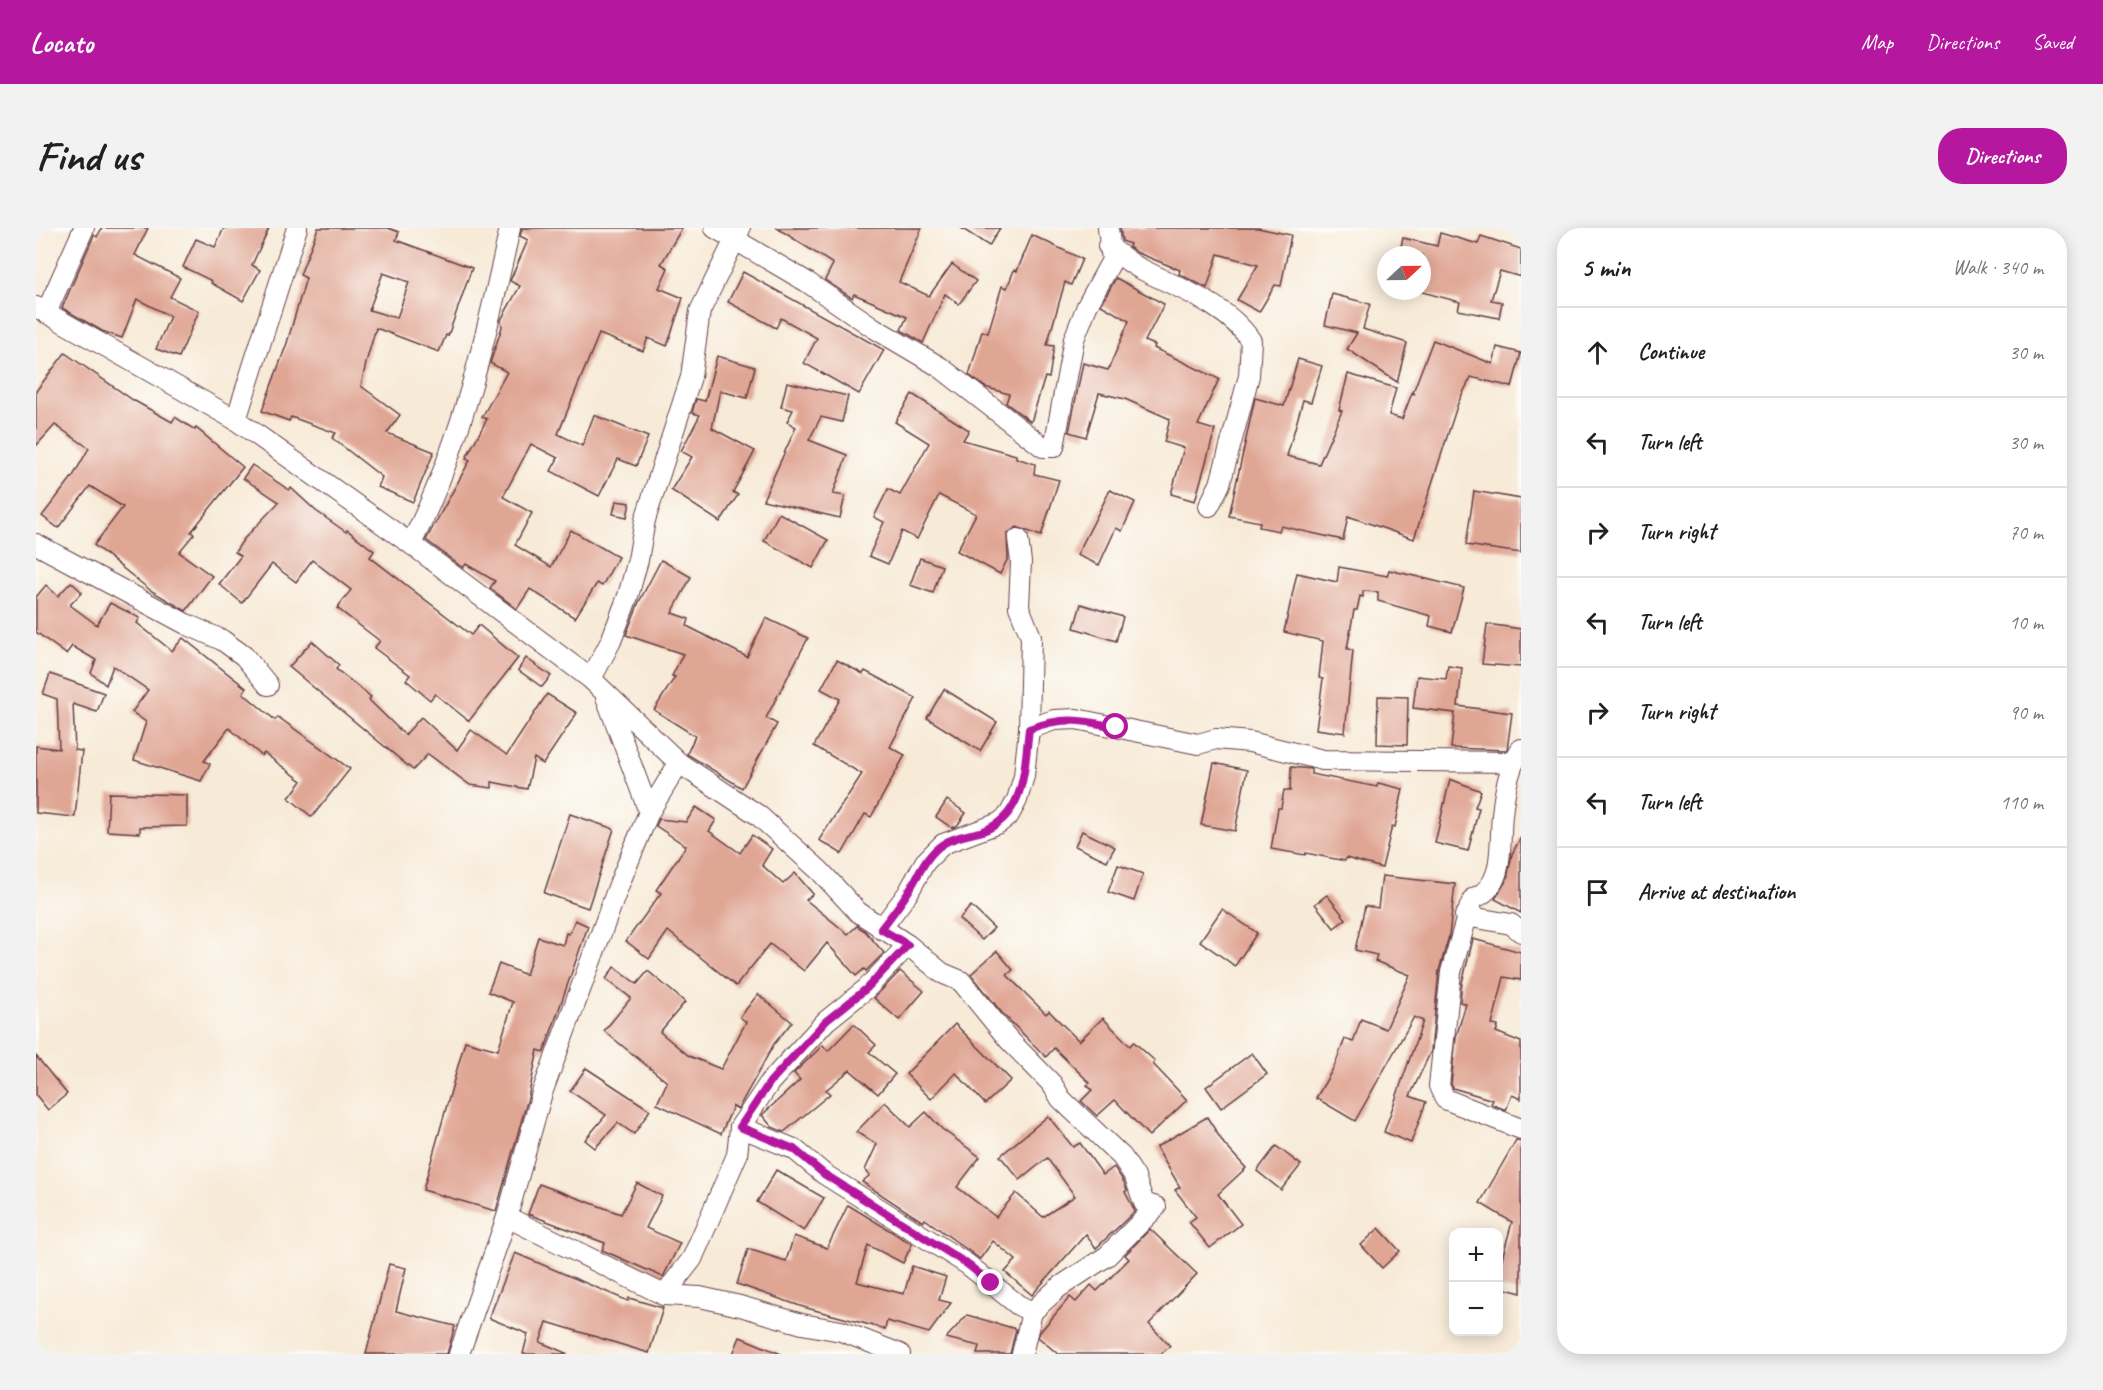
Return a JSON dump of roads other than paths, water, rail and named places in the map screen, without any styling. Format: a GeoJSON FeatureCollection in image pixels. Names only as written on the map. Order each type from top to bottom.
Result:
{"type":"FeatureCollection","features":[{"type":"Feature","properties":{"kind":"street"},"geometry":{"type":"LineString","coordinates":[[84,228],[41,310],[236,420],[411,544],[597,685],[679,764],[758,815],[820,871],[858,912],[908,945],[942,973],[960,981],[981,1002],[1009,1040],[1052,1084],[1060,1099],[1122,1157],[1135,1176],[1144,1203],[1156,1207],[1107,1256],[1058,1288],[1032,1312],[1022,1354]]}},
{"type":"Feature","properties":{"kind":"street"},"geometry":{"type":"LineString","coordinates":[[236,420],[297,228]]}},
{"type":"Feature","properties":{"kind":"street"},"geometry":{"type":"LineString","coordinates":[[411,544],[436,493],[478,372],[510,228]]}},
{"type":"Feature","properties":{"kind":"street"},"geometry":{"type":"LineString","coordinates":[[715,228],[737,234],[874,328],[940,367],[1007,422],[1043,447],[1049,448],[1054,447],[1074,339],[1087,306],[1112,260],[1108,237]]}},
{"type":"Feature","properties":{"kind":"street"},"geometry":{"type":"LineString","coordinates":[[649,812],[597,685],[628,596],[638,561],[645,520],[691,377],[700,311],[737,234]]}},
{"type":"Feature","properties":{"kind":"street"},"geometry":{"type":"LineString","coordinates":[[1108,237],[1137,267],[1170,282],[1230,316],[1251,341],[1250,376],[1221,484],[1209,506]]}},
{"type":"Feature","properties":{"kind":"street"},"geometry":{"type":"LineString","coordinates":[[881,929],[908,893],[925,862],[943,844],[999,823],[1009,814],[1017,800],[1024,776],[1029,729],[1031,637],[1019,607],[1021,562],[1018,539]]}},
{"type":"Feature","properties":{"kind":"street"},"geometry":{"type":"LineString","coordinates":[[36,544],[186,624],[222,640],[244,656],[268,685]]}},
{"type":"Feature","properties":{"kind":"street"},"geometry":{"type":"LineString","coordinates":[[1029,729],[1054,720],[1076,719],[1198,744],[1216,739],[1250,742],[1323,760],[1517,755],[1502,815],[1497,870],[1491,886],[1482,895],[1474,898],[1465,916],[1461,942],[1451,972],[1439,1086],[1445,1099],[1521,1128]]}},
{"type":"Feature","properties":{"kind":"street"},"geometry":{"type":"LineString","coordinates":[[459,1354],[507,1217],[542,1093],[620,882],[649,812],[679,764]]}},
{"type":"Feature","properties":{"kind":"street"},"geometry":{"type":"LineString","coordinates":[[1465,916],[1511,924],[1521,932]]}},
{"type":"Feature","properties":{"kind":"street"},"geometry":{"type":"LineString","coordinates":[[664,1295],[692,1259],[737,1155],[740,1127],[770,1082],[826,1021],[866,989],[908,945]]}},
{"type":"Feature","properties":{"kind":"street"},"geometry":{"type":"LineString","coordinates":[[740,1127],[794,1149],[824,1174],[967,1264],[1018,1305],[1032,1312]]}},
{"type":"Feature","properties":{"kind":"street"},"geometry":{"type":"LineString","coordinates":[[507,1217],[664,1295],[700,1297],[841,1331],[900,1354]]}}]}
